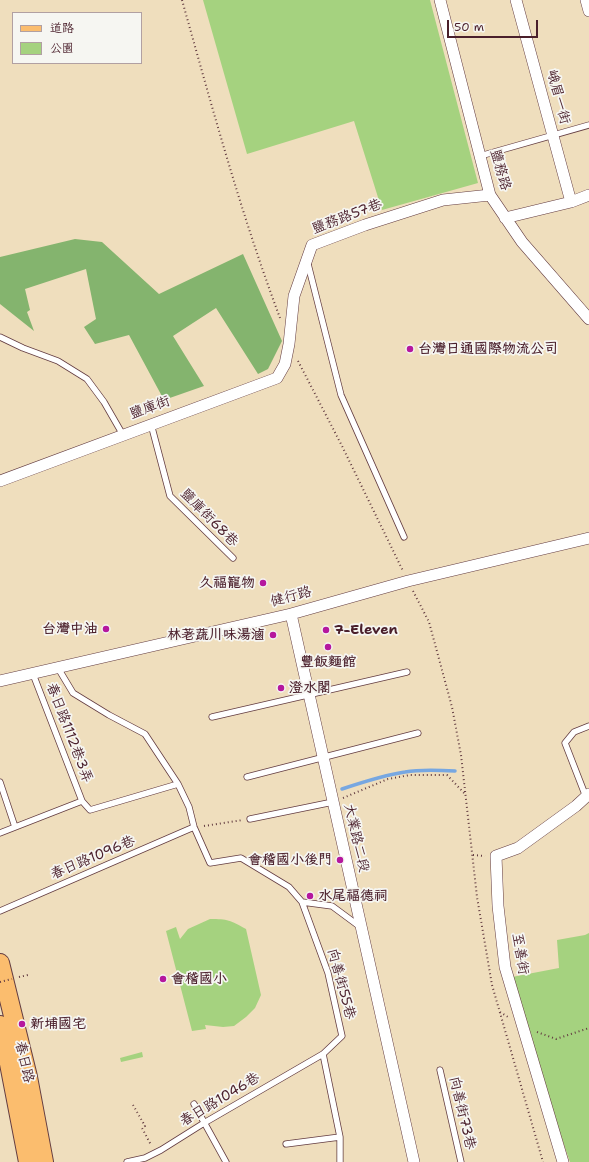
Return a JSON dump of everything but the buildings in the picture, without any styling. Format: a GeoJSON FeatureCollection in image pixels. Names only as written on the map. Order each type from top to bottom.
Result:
{"type":"FeatureCollection","features":[{"type":"Feature","properties":{"kind":"main road","name":"春日路"},"geometry":{"type":"LineString","coordinates":[[0,963],[26,1070],[44,1162]]}},
{"type":"Feature","properties":{"kind":"main road","name":"春日路"},"geometry":{"type":"LineString","coordinates":[[0,1026],[6,1048],[28,1162]]}},
{"type":"Feature","properties":{"kind":"street","name":"鹽務路"},"geometry":{"type":"LineString","coordinates":[[440,0],[490,196],[522,242],[589,319]]}},
{"type":"Feature","properties":{"kind":"street","name":"峨眉一街"},"geometry":{"type":"LineString","coordinates":[[516,0],[571,202]]}},
{"type":"Feature","properties":{"kind":"street"},"geometry":{"type":"LineString","coordinates":[[586,0],[589,12]]}},
{"type":"Feature","properties":{"kind":"street"},"geometry":{"type":"LineString","coordinates":[[505,218],[571,202],[589,195]]}},
{"type":"Feature","properties":{"kind":"street","name":"鹽務路57巷"},"geometry":{"type":"LineString","coordinates":[[289,344],[294,296],[312,245],[364,225],[443,200],[490,196]]}},
{"type":"Feature","properties":{"kind":"street","name":"鹽庫街"},"geometry":{"type":"LineString","coordinates":[[0,481],[277,378],[285,364],[289,344]]}},
{"type":"Feature","properties":{"kind":"street","name":"健行路"},"geometry":{"type":"LineString","coordinates":[[0,681],[290,614],[408,581],[589,538]]}},
{"type":"Feature","properties":{"kind":"street","name":"大業路二段"},"geometry":{"type":"LineString","coordinates":[[290,614],[414,1162]]}},
{"type":"Feature","properties":{"kind":"street","name":"至善街"},"geometry":{"type":"LineString","coordinates":[[563,1162],[505,967],[498,906],[496,856],[518,848],[576,806],[588,795]]}},
{"type":"Feature","properties":{"kind":"lane"},"geometry":{"type":"LineString","coordinates":[[480,156],[589,125]]}},
{"type":"Feature","properties":{"kind":"lane"},"geometry":{"type":"LineString","coordinates":[[307,259],[341,395],[404,537]]}},
{"type":"Feature","properties":{"kind":"lane"},"geometry":{"type":"LineString","coordinates":[[0,337],[23,348],[58,361],[87,379],[104,402],[123,435]]}},
{"type":"Feature","properties":{"kind":"lane","name":"鹽庫街68巷"},"geometry":{"type":"LineString","coordinates":[[151,424],[170,496],[233,558]]}},
{"type":"Feature","properties":{"kind":"lane"},"geometry":{"type":"LineString","coordinates":[[58,668],[73,693],[145,734],[178,784],[189,807],[194,827],[210,862],[241,858],[289,887],[302,902],[332,906],[361,928]]}},
{"type":"Feature","properties":{"kind":"lane"},"geometry":{"type":"LineString","coordinates":[[212,717],[407,672]]}},
{"type":"Feature","properties":{"kind":"lane","name":"春日路1112巷3弄"},"geometry":{"type":"LineString","coordinates":[[33,674],[82,801]]}},
{"type":"Feature","properties":{"kind":"lane"},"geometry":{"type":"LineString","coordinates":[[588,795],[565,743],[574,732],[589,726]]}},
{"type":"Feature","properties":{"kind":"lane"},"geometry":{"type":"LineString","coordinates":[[247,777],[418,733]]}},
{"type":"Feature","properties":{"kind":"lane"},"geometry":{"type":"LineString","coordinates":[[0,782],[15,827]]}},
{"type":"Feature","properties":{"kind":"lane"},"geometry":{"type":"LineString","coordinates":[[0,833],[82,801],[90,810],[178,784]]}},
{"type":"Feature","properties":{"kind":"lane"},"geometry":{"type":"LineString","coordinates":[[250,819],[331,795]]}},
{"type":"Feature","properties":{"kind":"lane","name":"春日路1096巷"},"geometry":{"type":"LineString","coordinates":[[0,911],[194,827]]}},
{"type":"Feature","properties":{"kind":"lane","name":"向善街55巷"},"geometry":{"type":"LineString","coordinates":[[302,902],[328,973],[342,1036],[323,1054]]}},
{"type":"Feature","properties":{"kind":"lane"},"geometry":{"type":"LineString","coordinates":[[323,1054],[340,1137],[340,1162]]}},
{"type":"Feature","properties":{"kind":"lane","name":"春日路1046巷"},"geometry":{"type":"LineString","coordinates":[[127,1162],[150,1156],[323,1054]]}},
{"type":"Feature","properties":{"kind":"lane","name":"向善街73巷"},"geometry":{"type":"LineString","coordinates":[[440,1070],[461,1162]]}},
{"type":"Feature","properties":{"kind":"lane"},"geometry":{"type":"LineString","coordinates":[[194,1104],[226,1162]]}},
{"type":"Feature","properties":{"kind":"lane"},"geometry":{"type":"LineString","coordinates":[[286,1144],[340,1137]]}},
{"type":"Feature","properties":{"kind":"path"},"geometry":{"type":"LineString","coordinates":[[182,0],[224,148],[264,276],[280,319]]}},
{"type":"Feature","properties":{"kind":"path"},"geometry":{"type":"LineString","coordinates":[[296,357],[406,576]]}},
{"type":"Feature","properties":{"kind":"path"},"geometry":{"type":"LineString","coordinates":[[410,585],[429,622],[452,707],[464,778]]}},
{"type":"Feature","properties":{"kind":"path"},"geometry":{"type":"LineString","coordinates":[[331,795],[410,775],[447,775],[466,794]]}},
{"type":"Feature","properties":{"kind":"path"},"geometry":{"type":"LineString","coordinates":[[206,826],[250,819]]}},
{"type":"Feature","properties":{"kind":"path"},"geometry":{"type":"LineString","coordinates":[[0,982],[12,979]]}},
{"type":"Feature","properties":{"kind":"path"},"geometry":{"type":"LineString","coordinates":[[522,1027],[556,1039],[589,1028]]}},
{"type":"Feature","properties":{"kind":"path"},"geometry":{"type":"LineString","coordinates":[[133,1105],[145,1126],[142,1128],[152,1146]]}},
{"type":"Feature","properties":{"kind":"green space"},"geometry":{"type":"Polygon","coordinates":[[[203,0],[430,0],[478,183],[382,210],[354,121],[247,154],[203,0]]]}},
{"type":"Feature","properties":{"kind":"green space"},"geometry":{"type":"Polygon","coordinates":[[[75,239],[102,242],[159,294],[243,254],[282,341],[268,369],[258,374],[216,308],[173,336],[204,386],[164,400],[129,335],[95,344],[84,327],[96,319],[86,269],[25,289],[30,310],[27,312],[34,331],[0,304],[0,257],[75,239]]]}},
{"type":"Feature","properties":{"kind":"green space"},"geometry":{"type":"Polygon","coordinates":[[[210,919],[229,921],[246,929],[261,995],[255,1008],[234,1026],[223,1027],[205,1025],[206,1029],[192,1031],[166,931],[176,927],[180,939],[188,929],[210,919]]]}},
{"type":"Feature","properties":{"kind":"green space"},"geometry":{"type":"Polygon","coordinates":[[[589,933],[589,1162],[570,1162],[555,1119],[512,977],[559,968],[557,940],[589,933]]]}},
{"type":"Feature","properties":{"kind":"green space"},"geometry":{"type":"Polygon","coordinates":[[[142,1052],[143,1057],[121,1062],[120,1058],[142,1052]]]}},
{"type":"Feature","properties":{"kind":"waterway"},"geometry":{"type":"LineString","coordinates":[[342,789],[397,773],[424,770],[455,771]]}},
{"type":"Feature","properties":{"kind":"place","name":"台灣日通國際物流公司"},"geometry":{"type":"Point","coordinates":[410,349]}},
{"type":"Feature","properties":{"kind":"place","name":"久福寵物"},"geometry":{"type":"Point","coordinates":[263,583]}},
{"type":"Feature","properties":{"kind":"place","name":"台灣中油"},"geometry":{"type":"Point","coordinates":[106,629]}},
{"type":"Feature","properties":{"kind":"place","name":"7-Eleven"},"geometry":{"type":"Point","coordinates":[326,630]}},
{"type":"Feature","properties":{"kind":"place","name":"林荖蔬川味湯滷"},"geometry":{"type":"Point","coordinates":[273,635]}},
{"type":"Feature","properties":{"kind":"place","name":"豐飯麵館"},"geometry":{"type":"Point","coordinates":[328,647]}},
{"type":"Feature","properties":{"kind":"place","name":"澄水閣"},"geometry":{"type":"Point","coordinates":[281,688]}},
{"type":"Feature","properties":{"kind":"place","name":"會稽國小後門"},"geometry":{"type":"Point","coordinates":[340,860]}},
{"type":"Feature","properties":{"kind":"place","name":"水尾福德祠"},"geometry":{"type":"Point","coordinates":[310,896]}},
{"type":"Feature","properties":{"kind":"place","name":"會稽國小"},"geometry":{"type":"Point","coordinates":[163,979]}},
{"type":"Feature","properties":{"kind":"place","name":"新埔國宅"},"geometry":{"type":"Point","coordinates":[22,1024]}}]}
